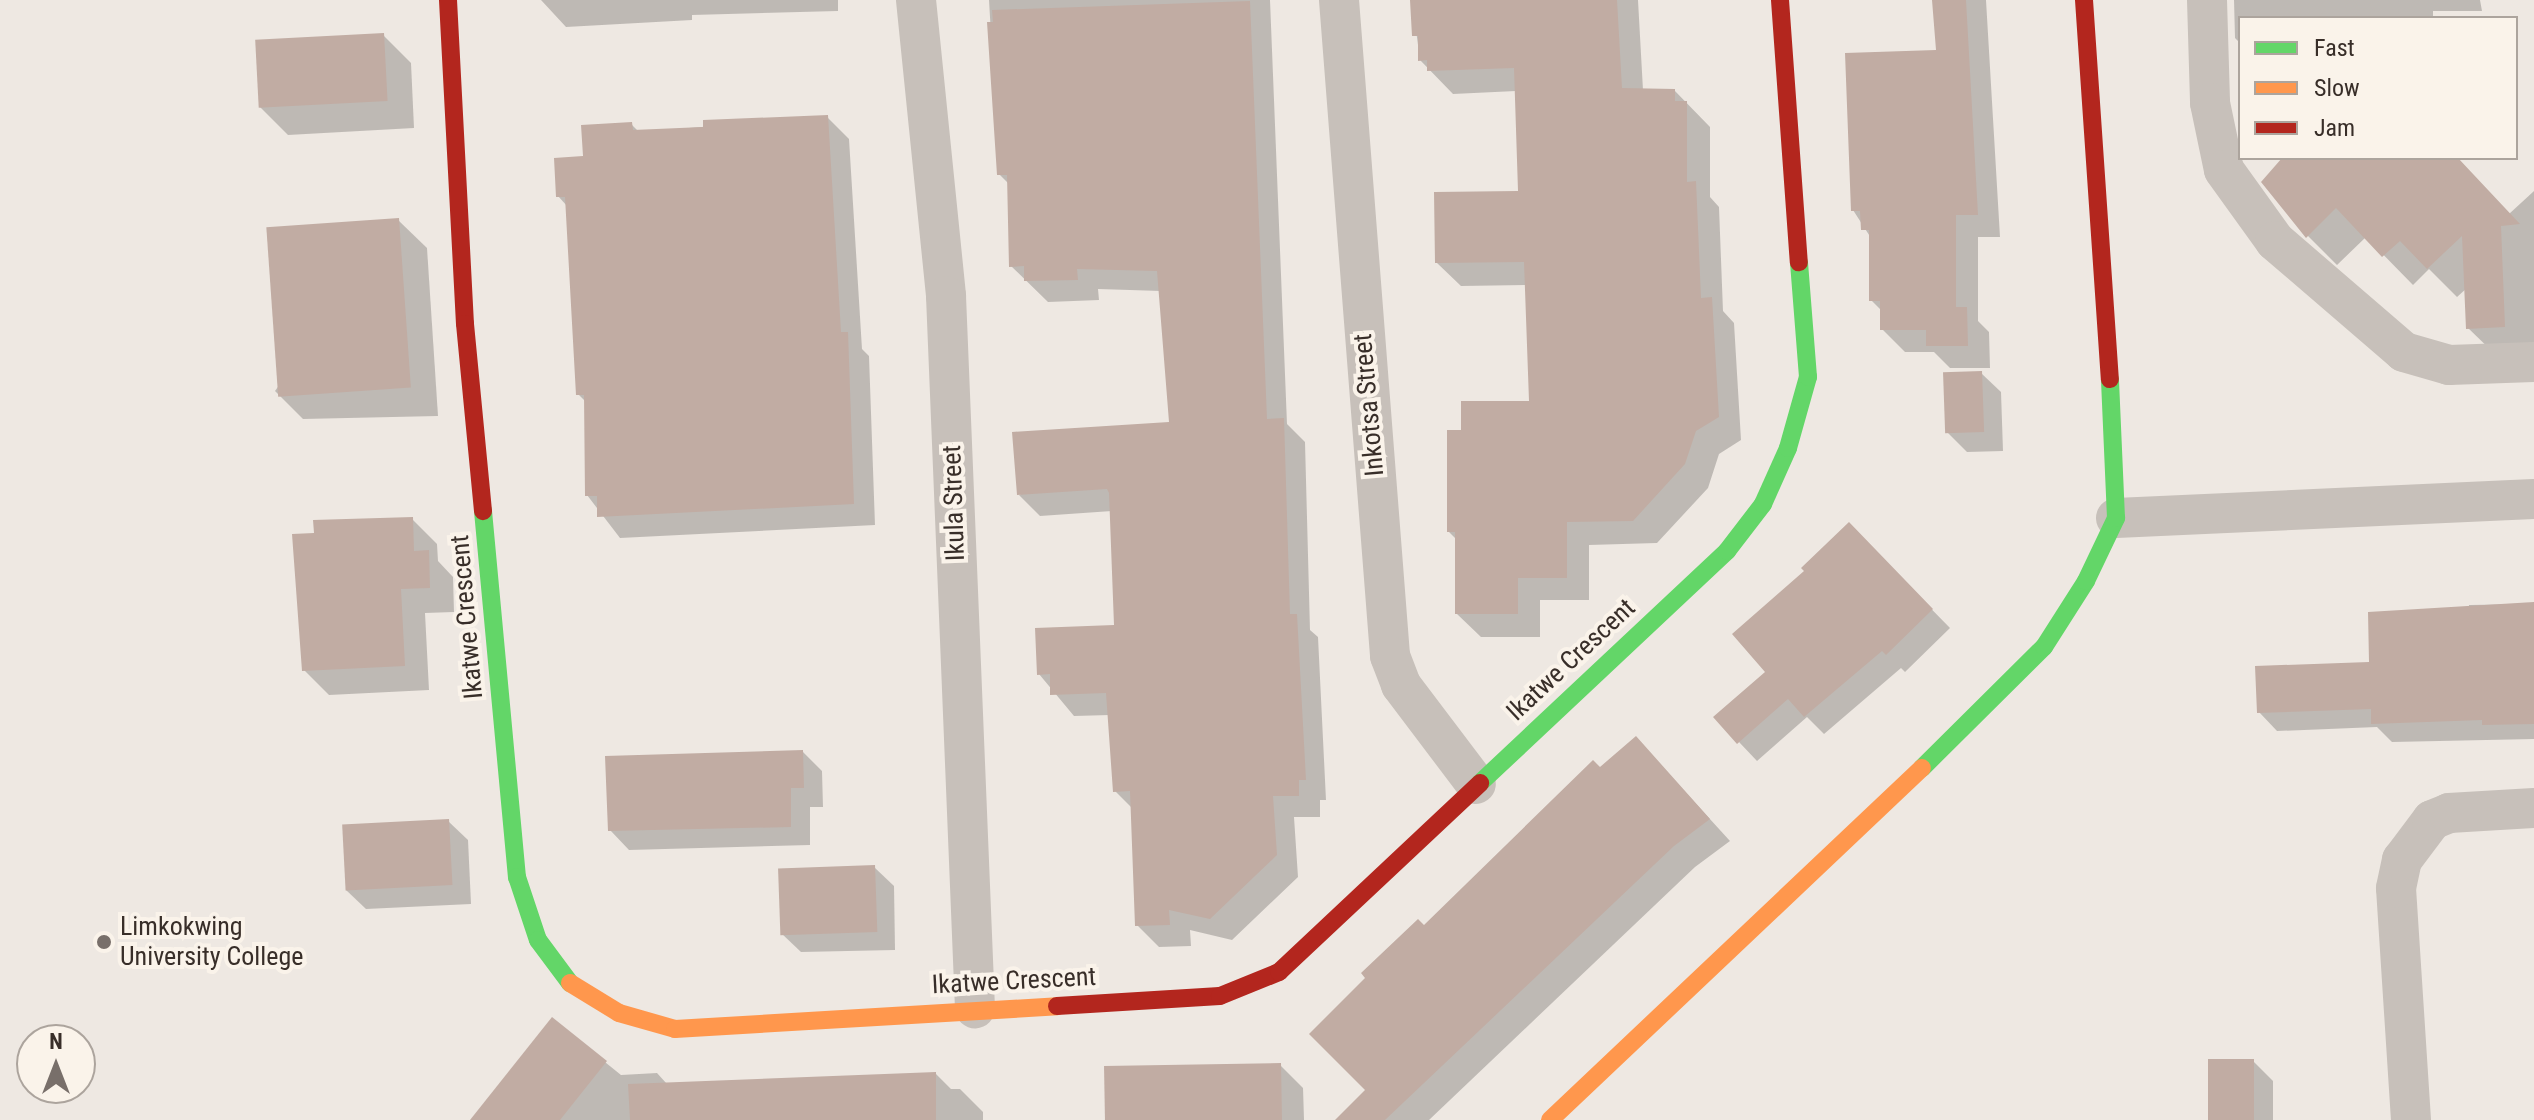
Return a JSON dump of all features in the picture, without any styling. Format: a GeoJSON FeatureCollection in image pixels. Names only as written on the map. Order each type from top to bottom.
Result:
{"type":"FeatureCollection","features":[{"type":"Feature","properties":{"kind":"street","name":"Ikatwe Crescent"},"geometry":{"type":"LineString","coordinates":[[448,0],[465,324],[517,877],[538,940],[570,983],[619,1013],[675,1029],[975,1008],[1220,996],[1252,988],[1279,972],[1727,551],[1763,504],[1788,448],[1808,377],[1780,0]]}},
{"type":"Feature","properties":{"kind":"street","name":"Ikula Street"},"geometry":{"type":"LineString","coordinates":[[916,0],[946,296],[975,1008]]}},
{"type":"Feature","properties":{"kind":"street","name":"Inkotsa Street"},"geometry":{"type":"LineString","coordinates":[[1339,0],[1390,656],[1401,685],[1476,784]]}},
{"type":"Feature","properties":{"kind":"street"},"geometry":{"type":"LineString","coordinates":[[1550,1120],[2002,692],[2044,647],[2086,581],[2116,518],[2104,240],[2084,0]]}},
{"type":"Feature","properties":{"kind":"street"},"geometry":{"type":"LineString","coordinates":[[2207,0],[2210,103],[2218,150],[2245,205],[2275,241],[2404,352],[2449,365],[2534,362]]}},
{"type":"Feature","properties":{"kind":"street"},"geometry":{"type":"LineString","coordinates":[[2116,518],[2534,499]]}},
{"type":"Feature","properties":{"kind":"street"},"geometry":{"type":"LineString","coordinates":[[2411,1120],[2396,888],[2402,860],[2432,820],[2449,813],[2534,808]]}},
{"type":"Feature","properties":{"kind":"building"},"geometry":{"type":"Polygon","coordinates":[[[1410,0],[1617,0],[1622,88],[1675,89],[1675,101],[1687,101],[1687,182],[1696,181],[1701,298],[1712,297],[1719,417],[1696,431],[1685,464],[1633,521],[1567,522],[1567,578],[1518,578],[1518,614],[1455,614],[1455,532],[1447,532],[1447,430],[1461,430],[1461,401],[1529,401],[1524,262],[1435,263],[1434,192],[1518,191],[1514,68],[1427,71],[1427,60],[1418,61],[1418,36],[1412,36],[1410,0]]]}},
{"type":"Feature","properties":{"kind":"building"},"geometry":{"type":"Polygon","coordinates":[[[1932,0],[1966,0],[1978,215],[1956,215],[1956,307],[1967,307],[1968,346],[1926,346],[1926,330],[1880,330],[1880,301],[1869,301],[1869,230],[1861,230],[1860,211],[1851,211],[1845,53],[1936,50],[1932,0]]]}},
{"type":"Feature","properties":{"kind":"building"},"geometry":{"type":"Polygon","coordinates":[[[1250,1],[1267,419],[1284,418],[1290,614],[1297,614],[1306,780],[1299,780],[1299,796],[1273,796],[1277,855],[1210,919],[1169,910],[1170,925],[1135,926],[1130,791],[1113,792],[1106,693],[1050,695],[1050,674],[1037,675],[1035,628],[1114,625],[1109,493],[1107,489],[1017,495],[1012,432],[1169,422],[1157,271],[1077,269],[1078,280],[1024,281],[1024,266],[1009,267],[1007,175],[997,175],[987,22],[993,22],[992,10],[1250,1]]]}},
{"type":"Feature","properties":{"kind":"building"},"geometry":{"type":"Polygon","coordinates":[[[384,33],[388,101],[259,108],[255,40],[384,33]]]}},
{"type":"Feature","properties":{"kind":"building"},"geometry":{"type":"Polygon","coordinates":[[[828,115],[841,332],[848,332],[854,504],[597,517],[597,496],[585,496],[584,395],[576,395],[565,197],[556,197],[554,158],[583,156],[581,125],[632,122],[633,130],[703,127],[703,120],[828,115]]]}},
{"type":"Feature","properties":{"kind":"building"},"geometry":{"type":"Polygon","coordinates":[[[2280,160],[2460,160],[2520,224],[2501,226],[2505,327],[2466,329],[2462,236],[2427,269],[2400,241],[2382,257],[2336,208],[2306,238],[2261,182],[2280,160]]]}},
{"type":"Feature","properties":{"kind":"building"},"geometry":{"type":"Polygon","coordinates":[[[399,218],[411,388],[278,397],[266,227],[399,218]]]}},
{"type":"Feature","properties":{"kind":"building"},"geometry":{"type":"Polygon","coordinates":[[[1982,371],[1984,432],[1945,433],[1943,372],[1982,371]]]}},
{"type":"Feature","properties":{"kind":"building"},"geometry":{"type":"Polygon","coordinates":[[[413,517],[414,551],[429,550],[430,588],[401,589],[405,666],[302,671],[292,534],[314,533],[313,520],[413,517]]]}},
{"type":"Feature","properties":{"kind":"building"},"geometry":{"type":"Polygon","coordinates":[[[1849,522],[1933,609],[1886,655],[1882,651],[1804,717],[1788,699],[1737,744],[1713,717],[1765,672],[1732,634],[1804,571],[1801,568],[1849,522]]]}},
{"type":"Feature","properties":{"kind":"building"},"geometry":{"type":"Polygon","coordinates":[[[2534,602],[2534,724],[2482,725],[2482,720],[2371,724],[2371,709],[2257,713],[2255,666],[2369,662],[2368,612],[2534,602]]]}},
{"type":"Feature","properties":{"kind":"building"},"geometry":{"type":"Polygon","coordinates":[[[1636,736],[1710,819],[1674,846],[1385,1120],[1335,1120],[1365,1090],[1309,1034],[1365,978],[1361,973],[1418,919],[1424,925],[1593,760],[1600,767],[1636,736]]]}},
{"type":"Feature","properties":{"kind":"building"},"geometry":{"type":"Polygon","coordinates":[[[803,750],[804,788],[791,788],[791,827],[608,831],[605,756],[803,750]]]}},
{"type":"Feature","properties":{"kind":"building"},"geometry":{"type":"Polygon","coordinates":[[[449,819],[452,885],[346,891],[342,825],[449,819]]]}},
{"type":"Feature","properties":{"kind":"building"},"geometry":{"type":"Polygon","coordinates":[[[875,865],[877,932],[780,935],[778,868],[875,865]]]}},
{"type":"Feature","properties":{"kind":"building"},"geometry":{"type":"Polygon","coordinates":[[[552,1017],[607,1061],[560,1120],[470,1120],[552,1017]]]}},
{"type":"Feature","properties":{"kind":"building"},"geometry":{"type":"Polygon","coordinates":[[[2208,1059],[2254,1059],[2254,1120],[2208,1120],[2208,1059]]]}},
{"type":"Feature","properties":{"kind":"building"},"geometry":{"type":"Polygon","coordinates":[[[1281,1063],[1282,1120],[1105,1120],[1104,1066],[1281,1063]]]}},
{"type":"Feature","properties":{"kind":"building"},"geometry":{"type":"Polygon","coordinates":[[[936,1072],[936,1120],[630,1120],[628,1084],[936,1072]]]}},
{"type":"Feature","properties":{"kind":"traffic: fast"},"geometry":{"type":"LineString","coordinates":[[1480,783],[1727,551],[1763,504],[1788,448],[1808,377],[1799,262]]}},
{"type":"Feature","properties":{"kind":"traffic: fast"},"geometry":{"type":"LineString","coordinates":[[1922,768],[2044,647],[2086,581],[2116,518],[2110,379]]}},
{"type":"Feature","properties":{"kind":"traffic: fast"},"geometry":{"type":"LineString","coordinates":[[483,511],[517,877],[538,940],[570,983]]}},
{"type":"Feature","properties":{"kind":"traffic: slow"},"geometry":{"type":"LineString","coordinates":[[1550,1120],[1922,768]]}},
{"type":"Feature","properties":{"kind":"traffic: slow"},"geometry":{"type":"LineString","coordinates":[[570,983],[619,1013],[675,1029],[1057,1006]]}},
{"type":"Feature","properties":{"kind":"traffic: jam"},"geometry":{"type":"LineString","coordinates":[[448,0],[465,324],[483,511]]}},
{"type":"Feature","properties":{"kind":"traffic: jam"},"geometry":{"type":"LineString","coordinates":[[1780,0],[1799,262]]}},
{"type":"Feature","properties":{"kind":"traffic: jam"},"geometry":{"type":"LineString","coordinates":[[2084,0],[2110,379]]}},
{"type":"Feature","properties":{"kind":"traffic: jam"},"geometry":{"type":"LineString","coordinates":[[1057,1006],[1220,996],[1279,972],[1480,783]]}},
{"type":"Feature","properties":{"kind":"place","name":"Limkokwing University College"},"geometry":{"type":"Point","coordinates":[104,942]}}]}
